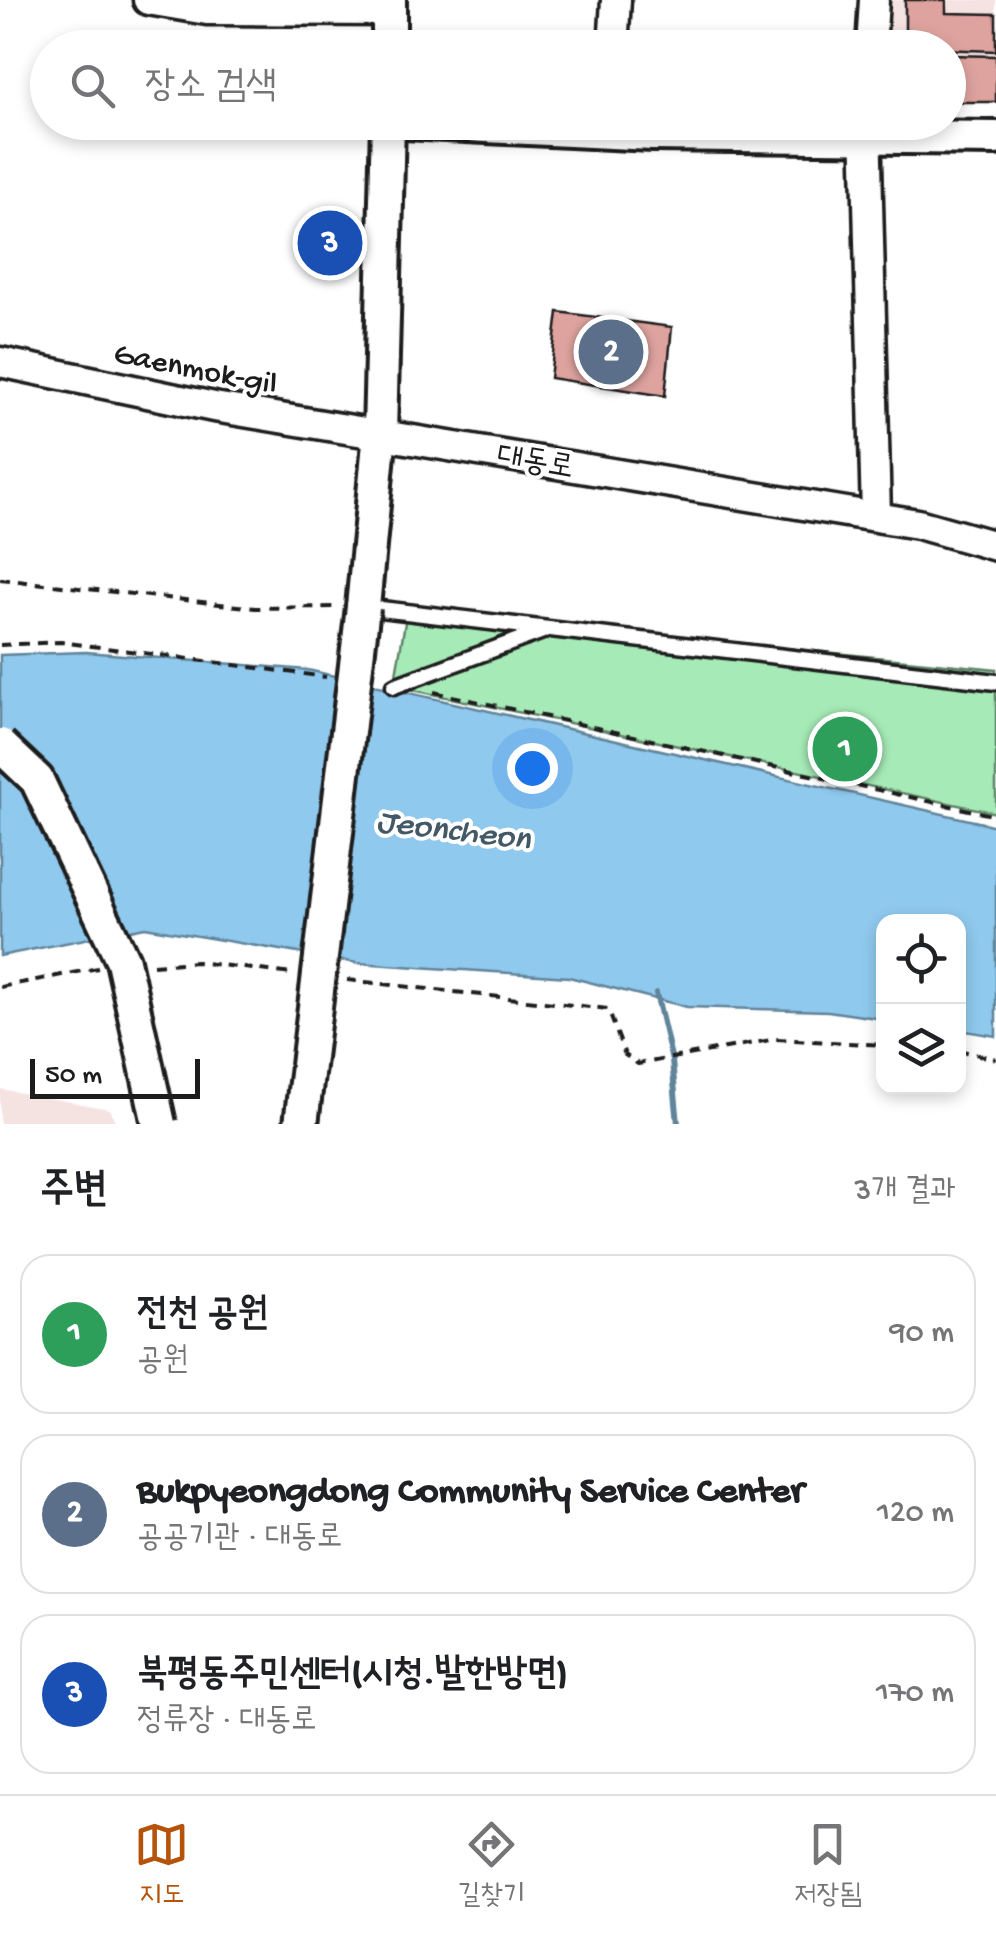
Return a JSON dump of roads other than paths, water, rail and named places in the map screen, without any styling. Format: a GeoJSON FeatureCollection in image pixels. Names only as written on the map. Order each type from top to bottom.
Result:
{"type":"FeatureCollection","features":[{"type":"Feature","properties":{"kind":"street"},"geometry":{"type":"LineString","coordinates":[[148,0],[206,10],[389,6]]}},
{"type":"Feature","properties":{"kind":"street"},"geometry":{"type":"LineString","coordinates":[[614,30],[616,0]]}},
{"type":"Feature","properties":{"kind":"street"},"geometry":{"type":"LineString","coordinates":[[872,30],[874,0]]}},
{"type":"Feature","properties":{"kind":"street"},"geometry":{"type":"LineString","coordinates":[[966,136],[996,138]]}},
{"type":"Feature","properties":{"kind":"street"},"geometry":{"type":"LineString","coordinates":[[301,1124],[380,433],[388,140]]}},
{"type":"Feature","properties":{"kind":"street"},"geometry":{"type":"LineString","coordinates":[[866,140],[876,517]]}},
{"type":"Feature","properties":{"kind":"street","name":"Gaenmok-gil"},"geometry":{"type":"LineString","coordinates":[[0,362],[214,406],[380,433]]}},
{"type":"Feature","properties":{"kind":"street","name":"대동로"},"geometry":{"type":"LineString","coordinates":[[380,433],[918,524],[996,546]]}},
{"type":"Feature","properties":{"kind":"street"},"geometry":{"type":"LineString","coordinates":[[0,745],[36,780],[123,961],[159,1124]]}},
{"type":"Feature","properties":{"kind":"lane"},"geometry":{"type":"LineString","coordinates":[[363,607],[996,682]]}},
{"type":"Feature","properties":{"kind":"lane"},"geometry":{"type":"LineString","coordinates":[[394,686],[549,629]]}},
{"type":"Feature","properties":{"kind":"water","name":"Jeoncheon"},"geometry":{"type":"Polygon","coordinates":[[[86,652],[308,670],[996,826],[996,1036],[966,1031],[966,914],[876,914],[876,1018],[828,1011],[687,1007],[569,977],[357,963],[145,927],[0,956],[0,655],[86,652]]]}},
{"type":"Feature","properties":{"kind":"waterway"},"geometry":{"type":"LineString","coordinates":[[656,993],[672,1061],[678,1124]]}},
{"type":"Feature","properties":{"kind":"place","name":"북평동주민센터(시청.발한방면)"},"geometry":{"type":"Point","coordinates":[330,243]}},
{"type":"Feature","properties":{"kind":"place","name":"Bukpyeongdong Community Service Center"},"geometry":{"type":"Point","coordinates":[611,352]}},
{"type":"Feature","properties":{"kind":"place","name":"전천 공원"},"geometry":{"type":"Point","coordinates":[845,749]}}]}
